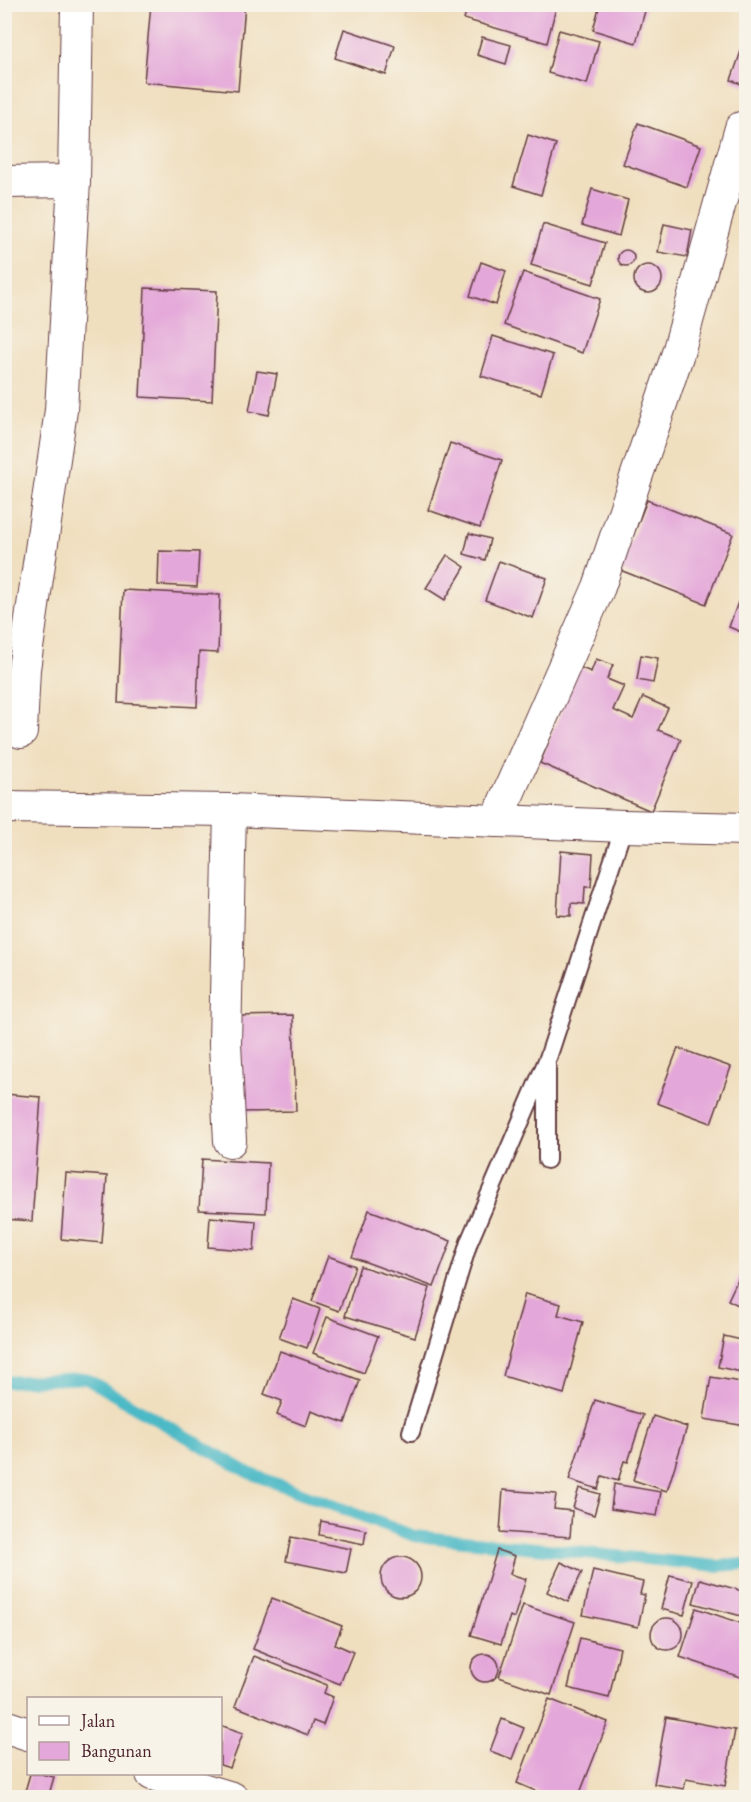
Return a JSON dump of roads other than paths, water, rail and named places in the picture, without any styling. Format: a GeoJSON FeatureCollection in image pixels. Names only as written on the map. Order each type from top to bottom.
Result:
{"type":"FeatureCollection","features":[{"type":"Feature","properties":{"kind":"street"},"geometry":{"type":"LineString","coordinates":[[21,732],[24,669],[61,410],[74,181],[77,4]]}},
{"type":"Feature","properties":{"kind":"street"},"geometry":{"type":"LineString","coordinates":[[496,821],[599,586],[678,353],[741,128]]}},
{"type":"Feature","properties":{"kind":"street"},"geometry":{"type":"LineString","coordinates":[[4,182],[74,181]]}},
{"type":"Feature","properties":{"kind":"street"},"geometry":{"type":"LineString","coordinates":[[4,807],[230,810],[747,829]]}},
{"type":"Feature","properties":{"kind":"street"},"geometry":{"type":"LineString","coordinates":[[230,810],[225,1044],[230,1141]]}},
{"type":"Feature","properties":{"kind":"street"},"geometry":{"type":"LineString","coordinates":[[4,1726],[27,1734]]}},
{"type":"Feature","properties":{"kind":"street"},"geometry":{"type":"LineString","coordinates":[[159,1775],[232,1797]]}},
{"type":"Feature","properties":{"kind":"lane"},"geometry":{"type":"LineString","coordinates":[[411,1432],[469,1242],[548,1058],[624,826]]}},
{"type":"Feature","properties":{"kind":"lane"},"geometry":{"type":"LineString","coordinates":[[547,1160],[548,1058]]}},
{"type":"Feature","properties":{"kind":"waterway"},"geometry":{"type":"LineString","coordinates":[[4,1382],[85,1378],[249,1473],[414,1536],[717,1566],[746,1564]]}}]}
